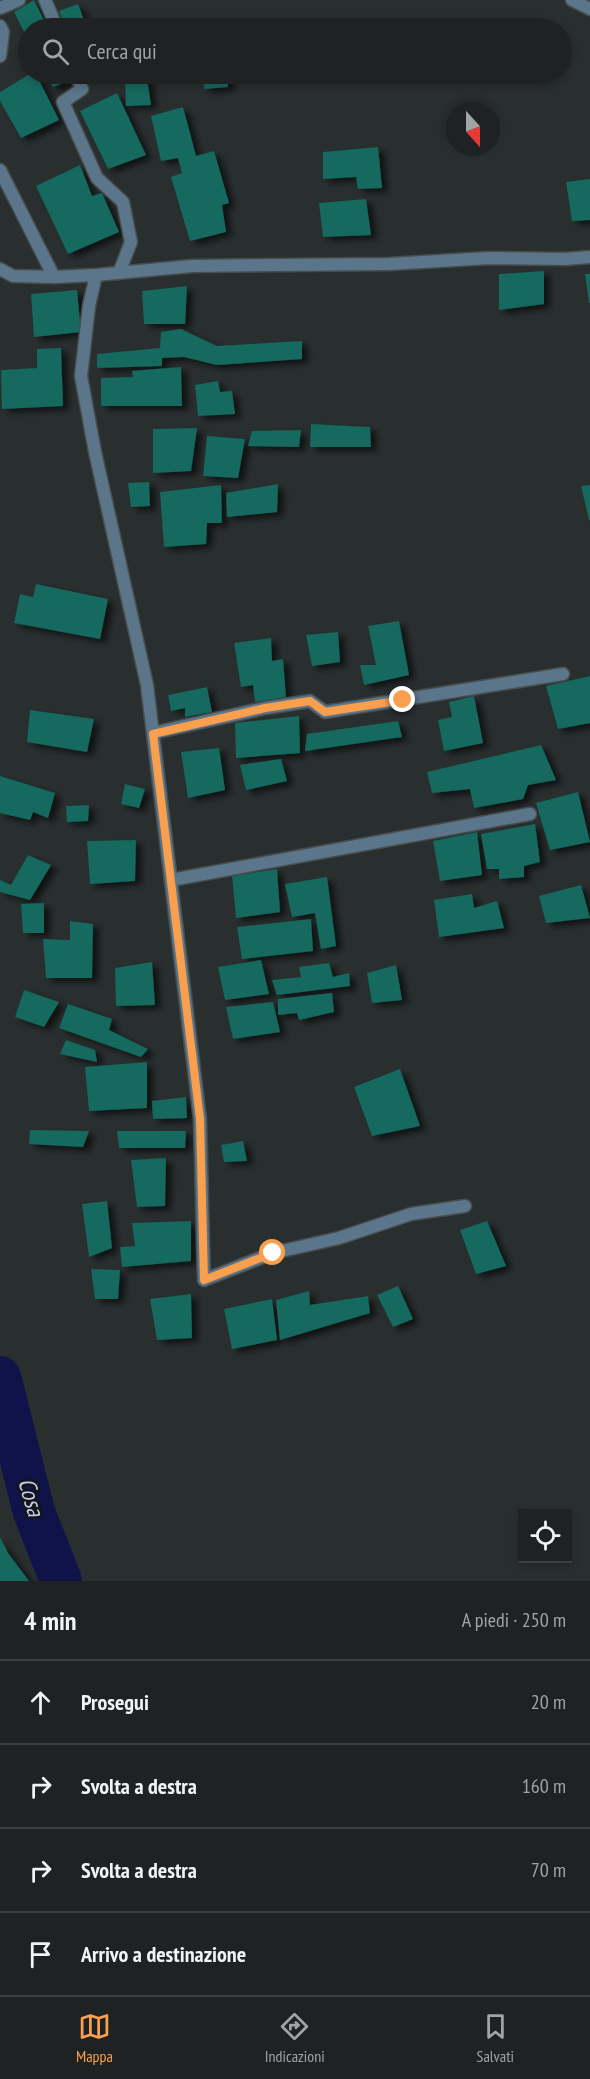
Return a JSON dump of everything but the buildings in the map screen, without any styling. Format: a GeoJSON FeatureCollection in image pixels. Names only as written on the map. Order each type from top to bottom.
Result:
{"type":"FeatureCollection","features":[{"type":"Feature","properties":{"kind":"street"},"geometry":{"type":"LineString","coordinates":[[0,8],[19,0]]}},
{"type":"Feature","properties":{"kind":"street"},"geometry":{"type":"LineString","coordinates":[[45,0],[53,18]]}},
{"type":"Feature","properties":{"kind":"street"},"geometry":{"type":"LineString","coordinates":[[572,0],[590,9]]}},
{"type":"Feature","properties":{"kind":"street"},"geometry":{"type":"LineString","coordinates":[[0,26],[3,32],[0,56]]}},
{"type":"Feature","properties":{"kind":"street"},"geometry":{"type":"LineString","coordinates":[[80,84],[82,89],[63,102],[97,178],[123,201],[131,242],[119,273]]}},
{"type":"Feature","properties":{"kind":"street"},"geometry":{"type":"LineString","coordinates":[[0,170],[54,277]]}},
{"type":"Feature","properties":{"kind":"street"},"geometry":{"type":"LineString","coordinates":[[0,269],[13,276],[54,277],[192,266],[389,264],[489,258],[590,258]]}},
{"type":"Feature","properties":{"kind":"street"},"geometry":{"type":"LineString","coordinates":[[96,275],[89,306],[81,376],[95,452],[147,685],[200,1119],[204,1280],[273,1253],[339,1238],[411,1214],[465,1206]]}},
{"type":"Feature","properties":{"kind":"street"},"geometry":{"type":"LineString","coordinates":[[153,734],[265,708],[310,701],[325,712],[563,674]]}},
{"type":"Feature","properties":{"kind":"street"},"geometry":{"type":"LineString","coordinates":[[171,880],[530,814]]}},
{"type":"Feature","properties":{"kind":"waterway","name":"Cosa"},"geometry":{"type":"LineString","coordinates":[[0,1377],[34,1512],[61,1581]]}},
{"type":"Feature","properties":{"kind":"route"},"geometry":{"type":"LineString","coordinates":[[273,1253],[204,1280],[200,1119],[153,734],[265,708],[310,701],[325,712],[403,700]]}}]}
